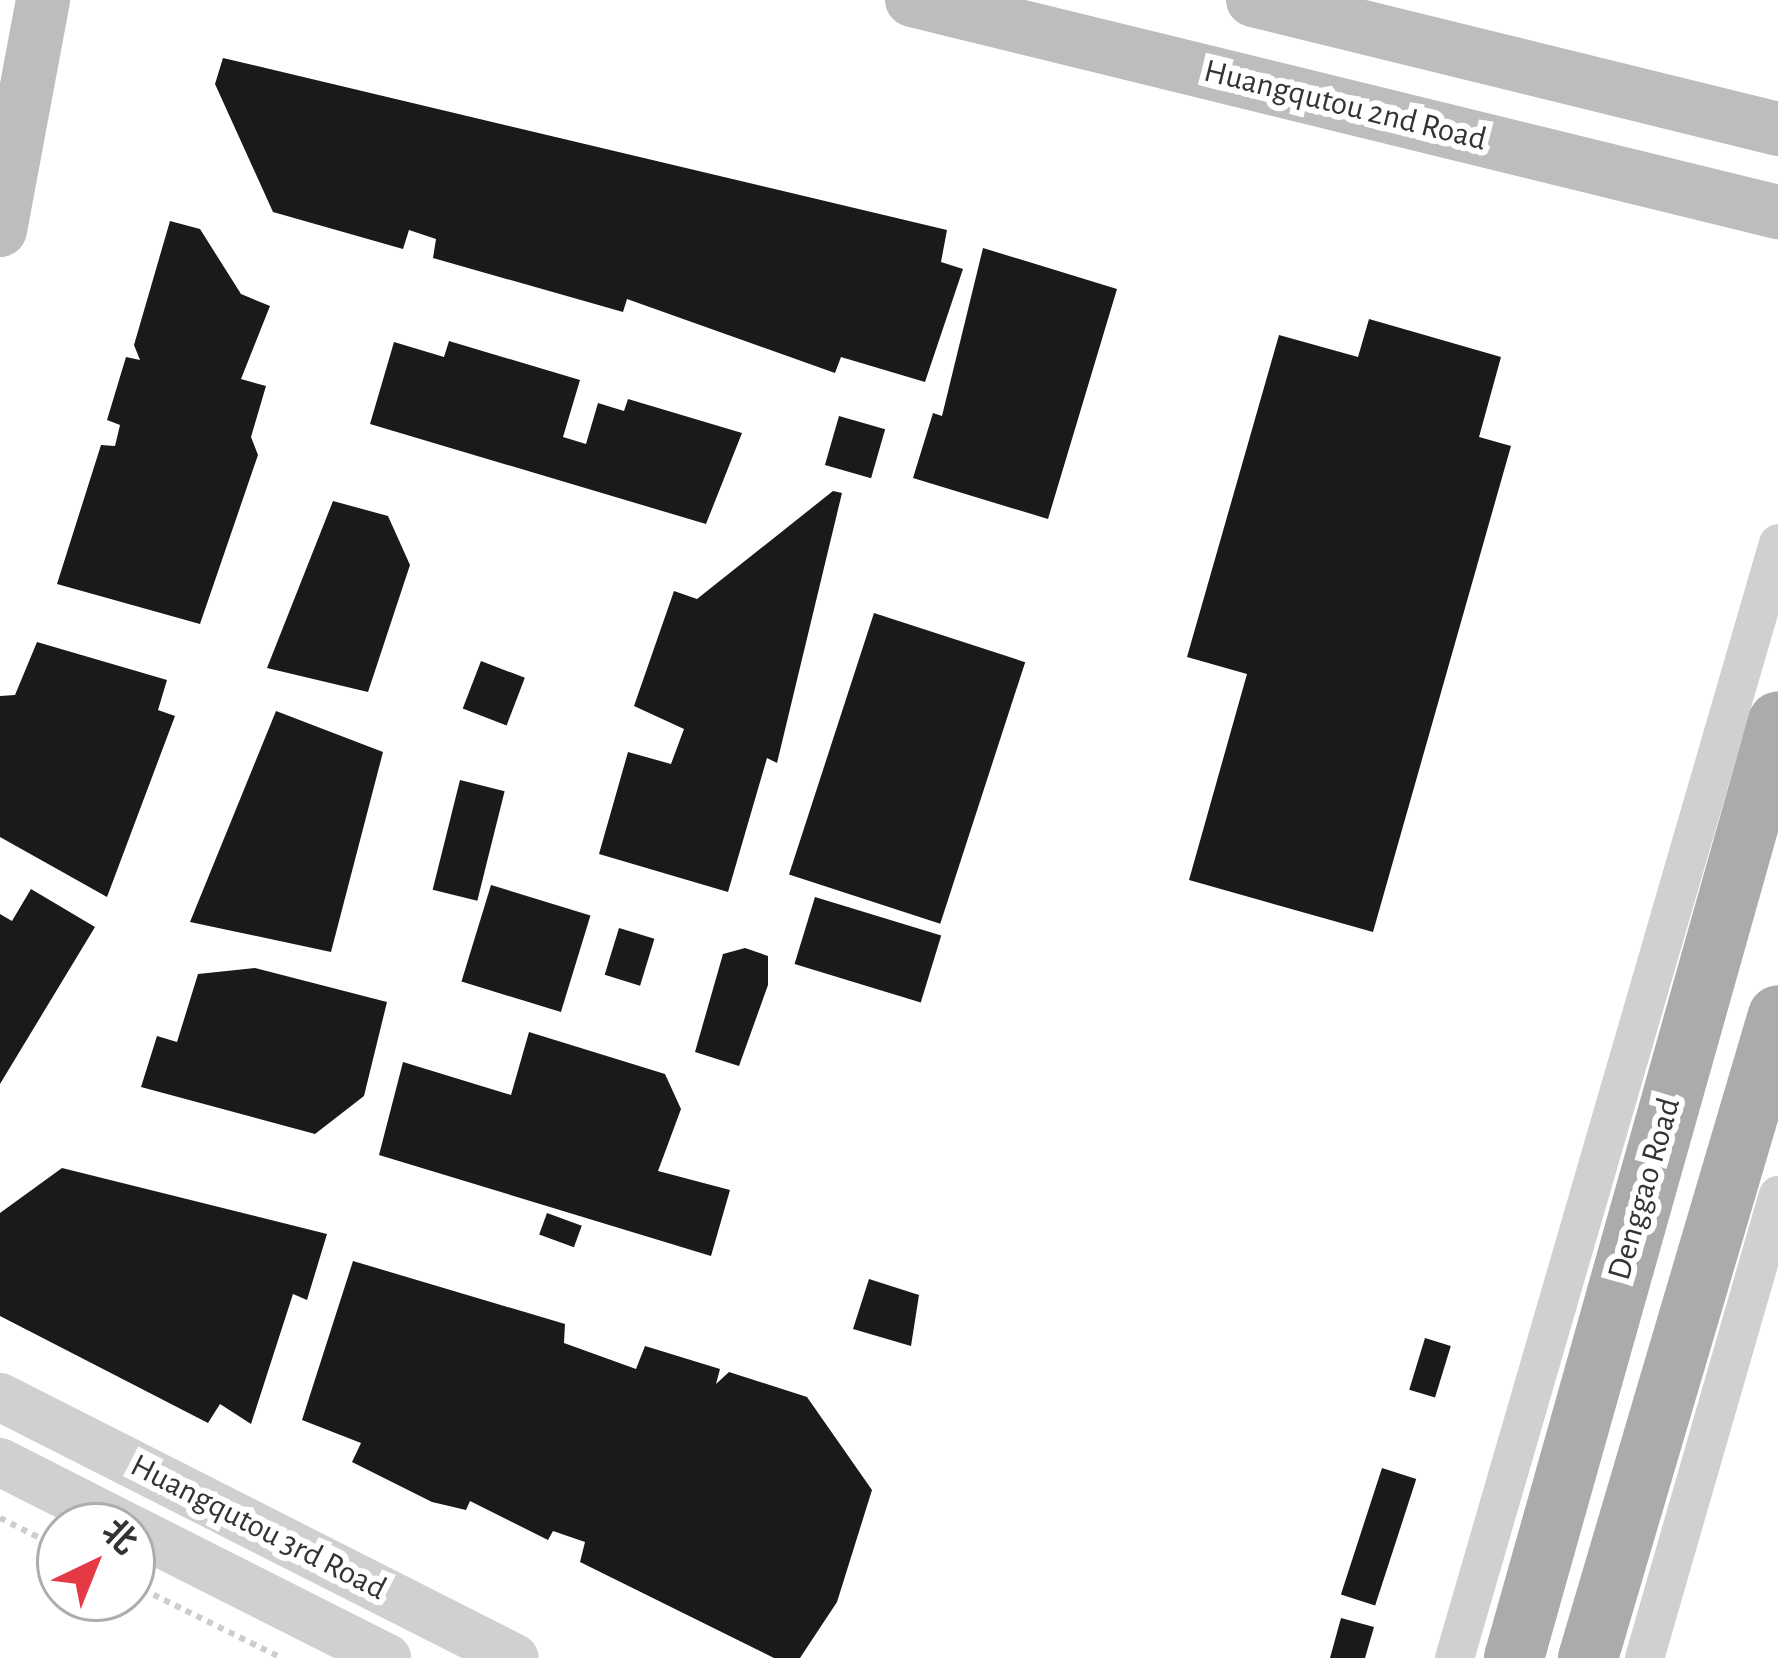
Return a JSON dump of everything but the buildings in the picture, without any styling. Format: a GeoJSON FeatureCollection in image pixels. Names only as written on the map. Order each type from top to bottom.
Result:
{"type":"FeatureCollection","features":[{"type":"Feature","properties":{"kind":"main road"},"geometry":{"type":"LineString","coordinates":[[0,230],[43,0]]}},
{"type":"Feature","properties":{"kind":"main road"},"geometry":{"type":"LineString","coordinates":[[30,87],[64,0]]}},
{"type":"Feature","properties":{"kind":"main road","name":"Huangqutou 2nd Road"},"geometry":{"type":"LineString","coordinates":[[913,0],[1778,212]]}},
{"type":"Feature","properties":{"kind":"main road"},"geometry":{"type":"LineString","coordinates":[[1253,0],[1778,129]]}},
{"type":"Feature","properties":{"kind":"main road","name":"Denggao Road"},"geometry":{"type":"LineString","coordinates":[[1514,1658],[1778,721]]}},
{"type":"Feature","properties":{"kind":"main road"},"geometry":{"type":"LineString","coordinates":[[1588,1658],[1778,1015]]}},
{"type":"Feature","properties":{"kind":"street"},"geometry":{"type":"LineString","coordinates":[[1454,1658],[1778,543]]}},
{"type":"Feature","properties":{"kind":"street"},"geometry":{"type":"LineString","coordinates":[[1644,1658],[1778,1195]]}},
{"type":"Feature","properties":{"kind":"street","name":"Huangqutou 3rd Road"},"geometry":{"type":"LineString","coordinates":[[0,1397],[515,1658]]}},
{"type":"Feature","properties":{"kind":"street","name":"Huangqutou 3rd Road"},"geometry":{"type":"LineString","coordinates":[[0,1462],[78,1502]]}},
{"type":"Feature","properties":{"kind":"street","name":"Huangqutou 3rd Road"},"geometry":{"type":"LineString","coordinates":[[156,1542],[387,1658]]}},
{"type":"Feature","properties":{"kind":"path"},"geometry":{"type":"LineString","coordinates":[[0,1518],[36,1536]]}},
{"type":"Feature","properties":{"kind":"path"},"geometry":{"type":"LineString","coordinates":[[156,1595],[282,1658]]}}]}
